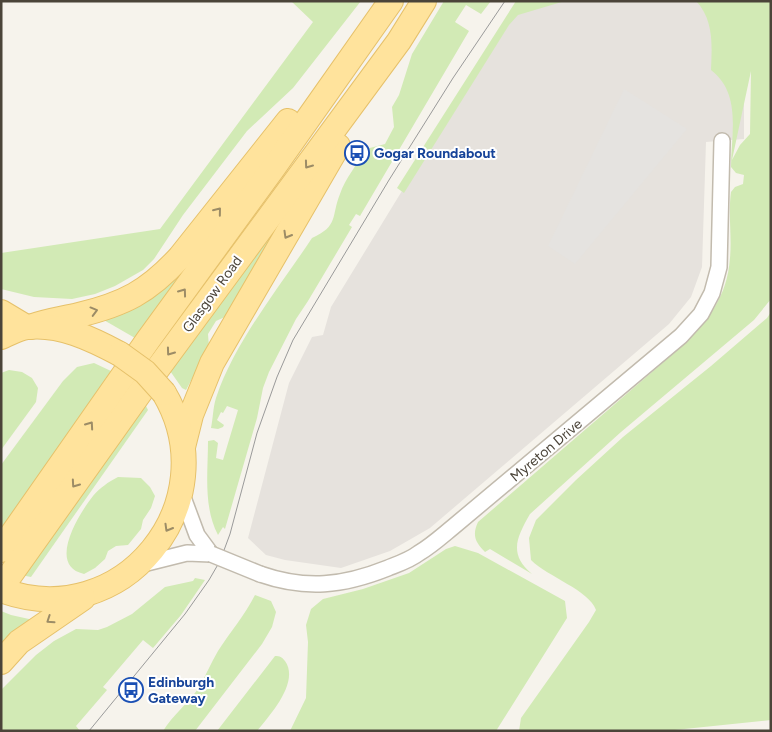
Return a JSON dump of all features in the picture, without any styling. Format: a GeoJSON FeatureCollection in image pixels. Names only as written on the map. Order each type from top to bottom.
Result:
{"type":"FeatureCollection","features":[{"type":"Feature","properties":{"kind":"main road"},"geometry":{"type":"LineString","coordinates":[[1,337],[54,319],[85,313],[124,301],[147,288],[166,273],[228,198],[380,1]]}},
{"type":"Feature","properties":{"kind":"main road","name":"Glasgow Road"},"geometry":{"type":"LineString","coordinates":[[1,550],[148,340],[391,1]]}},
{"type":"Feature","properties":{"kind":"main road","name":"Glasgow Road"},"geometry":{"type":"LineString","coordinates":[[6,591],[139,394],[399,41],[424,1]]}},
{"type":"Feature","properties":{"kind":"main road"},"geometry":{"type":"LineString","coordinates":[[1,662],[19,642],[91,593],[116,582],[139,565],[156,547],[170,525],[181,492],[184,472],[184,447],[191,415],[212,363],[399,41]]}},
{"type":"Feature","properties":{"kind":"main road"},"geometry":{"type":"LineString","coordinates":[[1,312],[28,327],[70,332],[88,338],[120,354],[145,372],[164,393],[178,424],[184,447]]}},
{"type":"Feature","properties":{"kind":"main road"},"geometry":{"type":"LineString","coordinates":[[6,591],[37,599],[58,599],[91,593]]}},
{"type":"Feature","properties":{"kind":"street","name":"Myreton Drive"},"geometry":{"type":"LineString","coordinates":[[139,565],[187,553],[211,554],[281,581],[301,584],[340,583],[369,576],[418,554],[453,527],[681,336],[701,314],[712,292],[719,267],[722,140]]}},
{"type":"Feature","properties":{"kind":"street"},"geometry":{"type":"LineString","coordinates":[[181,492],[197,534],[211,554]]}},
{"type":"Feature","properties":{"kind":"shaded area"},"geometry":{"type":"Polygon","coordinates":[[[544,1],[708,1],[744,26],[744,139],[706,142],[702,267],[691,297],[669,324],[430,528],[390,551],[341,568],[285,560],[266,555],[248,538],[289,383],[312,337],[323,335],[331,307],[512,11],[544,1]]]}},
{"type":"Feature","properties":{"kind":"shaded area"},"geometry":{"type":"Polygon","coordinates":[[[624,89],[687,129],[575,264],[548,246],[624,89]]]}},
{"type":"Feature","properties":{"kind":"green space"},"geometry":{"type":"Polygon","coordinates":[[[291,1],[361,1],[293,88],[247,131],[183,215],[154,259],[143,270],[115,286],[95,294],[72,299],[34,297],[1,289],[1,253],[160,229],[313,22],[291,1]]]}},
{"type":"Feature","properties":{"kind":"green space"},"geometry":{"type":"Polygon","coordinates":[[[444,1],[491,1],[481,14],[466,5],[455,22],[469,31],[360,216],[356,214],[349,225],[352,227],[296,319],[263,388],[257,418],[225,529],[223,527],[218,535],[213,524],[208,501],[208,441],[214,440],[218,443],[216,458],[223,460],[238,410],[227,406],[217,420],[224,425],[223,427],[218,429],[211,428],[215,402],[224,377],[234,356],[259,315],[312,238],[321,234],[330,225],[342,188],[366,149],[385,144],[394,127],[392,107],[399,95],[412,54],[444,1]]]}},
{"type":"Feature","properties":{"kind":"green space"},"geometry":{"type":"Polygon","coordinates":[[[516,1],[565,1],[518,15],[509,25],[404,193],[397,188],[516,1]]]}},
{"type":"Feature","properties":{"kind":"green space"},"geometry":{"type":"Polygon","coordinates":[[[696,1],[771,1],[771,299],[754,320],[621,432],[530,514],[521,530],[517,552],[524,567],[532,574],[490,549],[485,552],[479,545],[475,535],[478,522],[681,347],[708,318],[725,285],[730,258],[731,192],[735,187],[743,184],[744,175],[736,173],[731,167],[733,115],[731,103],[721,80],[711,70],[711,33],[702,8],[696,1]],[[751,71],[732,160],[740,145],[750,134],[751,71]]]}},
{"type":"Feature","properties":{"kind":"green space"},"geometry":{"type":"Polygon","coordinates":[[[232,209],[135,338],[102,319],[232,209]]]}},
{"type":"Feature","properties":{"kind":"green space"},"geometry":{"type":"Polygon","coordinates":[[[277,221],[280,226],[227,316],[216,321],[208,334],[209,347],[186,390],[182,388],[168,368],[277,221]]]}},
{"type":"Feature","properties":{"kind":"green space"},"geometry":{"type":"Polygon","coordinates":[[[771,312],[771,720],[665,731],[519,731],[521,718],[596,610],[585,596],[531,560],[529,538],[536,520],[623,437],[711,366],[767,318],[771,312]]]}},
{"type":"Feature","properties":{"kind":"green space"},"geometry":{"type":"Polygon","coordinates":[[[94,363],[111,371],[1,529],[1,465],[63,381],[77,367],[94,363]]]}},
{"type":"Feature","properties":{"kind":"green space"},"geometry":{"type":"Polygon","coordinates":[[[9,370],[22,372],[32,378],[38,388],[36,402],[1,450],[1,373],[9,370]]]}},
{"type":"Feature","properties":{"kind":"green space"},"geometry":{"type":"Polygon","coordinates":[[[144,402],[148,410],[31,577],[21,575],[144,402]]]}},
{"type":"Feature","properties":{"kind":"green space"},"geometry":{"type":"Polygon","coordinates":[[[118,477],[141,478],[150,487],[155,496],[151,508],[143,520],[141,529],[128,545],[116,546],[108,551],[105,559],[95,568],[84,574],[73,569],[68,561],[69,539],[80,515],[93,496],[104,485],[118,477]]]}},
{"type":"Feature","properties":{"kind":"green space"},"geometry":{"type":"Polygon","coordinates":[[[455,546],[478,553],[565,601],[567,618],[496,731],[290,731],[306,698],[308,642],[306,625],[311,609],[323,599],[363,589],[409,573],[446,549],[455,546]]]}},
{"type":"Feature","properties":{"kind":"green space"},"geometry":{"type":"Polygon","coordinates":[[[195,578],[205,580],[181,615],[153,648],[143,640],[103,687],[107,690],[76,726],[80,731],[1,731],[1,690],[36,655],[54,641],[76,629],[98,630],[107,627],[132,614],[165,587],[193,581],[195,578]]]}},
{"type":"Feature","properties":{"kind":"green space"},"geometry":{"type":"Polygon","coordinates":[[[255,595],[271,601],[276,612],[272,627],[262,644],[195,731],[163,731],[198,689],[218,651],[247,610],[255,595]]]}},
{"type":"Feature","properties":{"kind":"green space"},"geometry":{"type":"Polygon","coordinates":[[[1,611],[29,619],[29,623],[1,648],[1,611]]]}},
{"type":"Feature","properties":{"kind":"green space"},"geometry":{"type":"Polygon","coordinates":[[[275,656],[281,657],[289,669],[289,679],[286,688],[276,707],[257,731],[217,731],[275,656]]]}},
{"type":"Feature","properties":{"kind":"tram line"},"geometry":{"type":"LineString","coordinates":[[89,731],[185,614],[220,561],[230,534],[257,433],[277,377],[293,340],[389,180],[453,78],[505,1]]}},
{"type":"Feature","properties":{"kind":"place","name":"Gogar Roundabout"},"geometry":{"type":"Point","coordinates":[357,153]}},
{"type":"Feature","properties":{"kind":"place","name":"Edinburgh Gateway"},"geometry":{"type":"Point","coordinates":[131,690]}}]}
